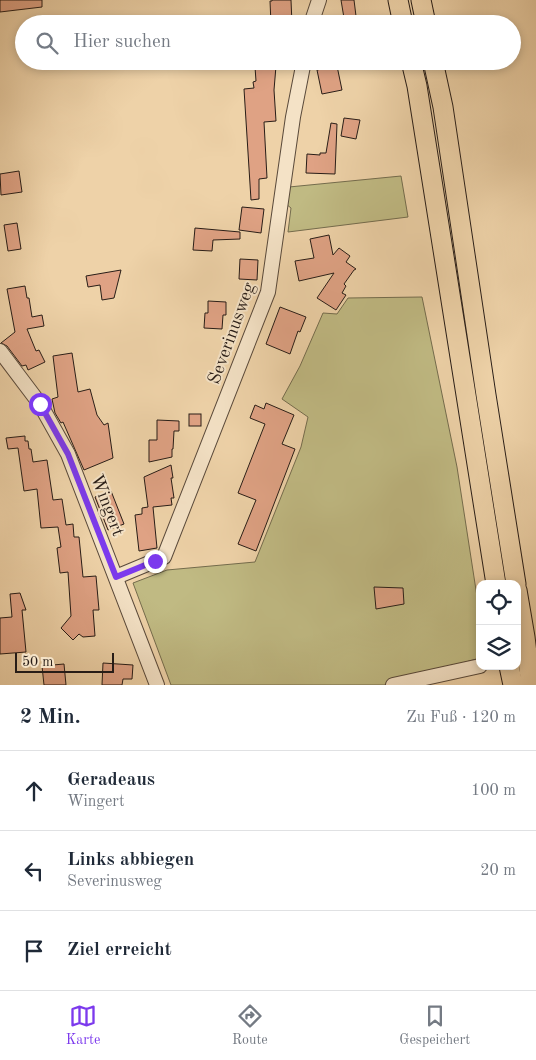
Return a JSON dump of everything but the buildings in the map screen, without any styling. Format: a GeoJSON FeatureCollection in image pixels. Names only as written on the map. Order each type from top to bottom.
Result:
{"type":"FeatureCollection","features":[{"type":"Feature","properties":{"kind":"main road"},"geometry":{"type":"LineString","coordinates":[[398,0],[401,15]]}},
{"type":"Feature","properties":{"kind":"main road"},"geometry":{"type":"LineString","coordinates":[[421,0],[424,15]]}},
{"type":"Feature","properties":{"kind":"main road"},"geometry":{"type":"LineString","coordinates":[[414,70],[495,580]]}},
{"type":"Feature","properties":{"kind":"main road"},"geometry":{"type":"LineString","coordinates":[[435,70],[515,580]]}},
{"type":"Feature","properties":{"kind":"main road"},"geometry":{"type":"LineString","coordinates":[[521,614],[531,685]]}},
{"type":"Feature","properties":{"kind":"main road"},"geometry":{"type":"LineString","coordinates":[[510,670],[513,685]]}},
{"type":"Feature","properties":{"kind":"street"},"geometry":{"type":"LineString","coordinates":[[314,15],[319,0]]}},
{"type":"Feature","properties":{"kind":"street","name":"Severinusweg"},"geometry":{"type":"LineString","coordinates":[[116,577],[164,556],[268,292],[293,117],[302,70]]}},
{"type":"Feature","properties":{"kind":"street","name":"Wingert"},"geometry":{"type":"LineString","coordinates":[[0,350],[40,404],[68,454],[157,685]]}},
{"type":"Feature","properties":{"kind":"street"},"geometry":{"type":"LineString","coordinates":[[393,685],[476,667]]}},
{"type":"Feature","properties":{"kind":"shaded area"},"geometry":{"type":"Polygon","coordinates":[[[401,176],[408,217],[288,232],[291,208],[286,204],[289,187],[401,176]]]}},
{"type":"Feature","properties":{"kind":"shaded area"},"geometry":{"type":"Polygon","coordinates":[[[422,297],[457,467],[476,590],[476,659],[384,685],[171,685],[133,583],[167,570],[255,562],[301,447],[308,417],[282,399],[300,366],[323,313],[337,314],[348,298],[422,297]]]}},
{"type":"Feature","properties":{"kind":"route"},"geometry":{"type":"LineString","coordinates":[[40,404],[68,454],[116,577],[155,561]]}}]}
